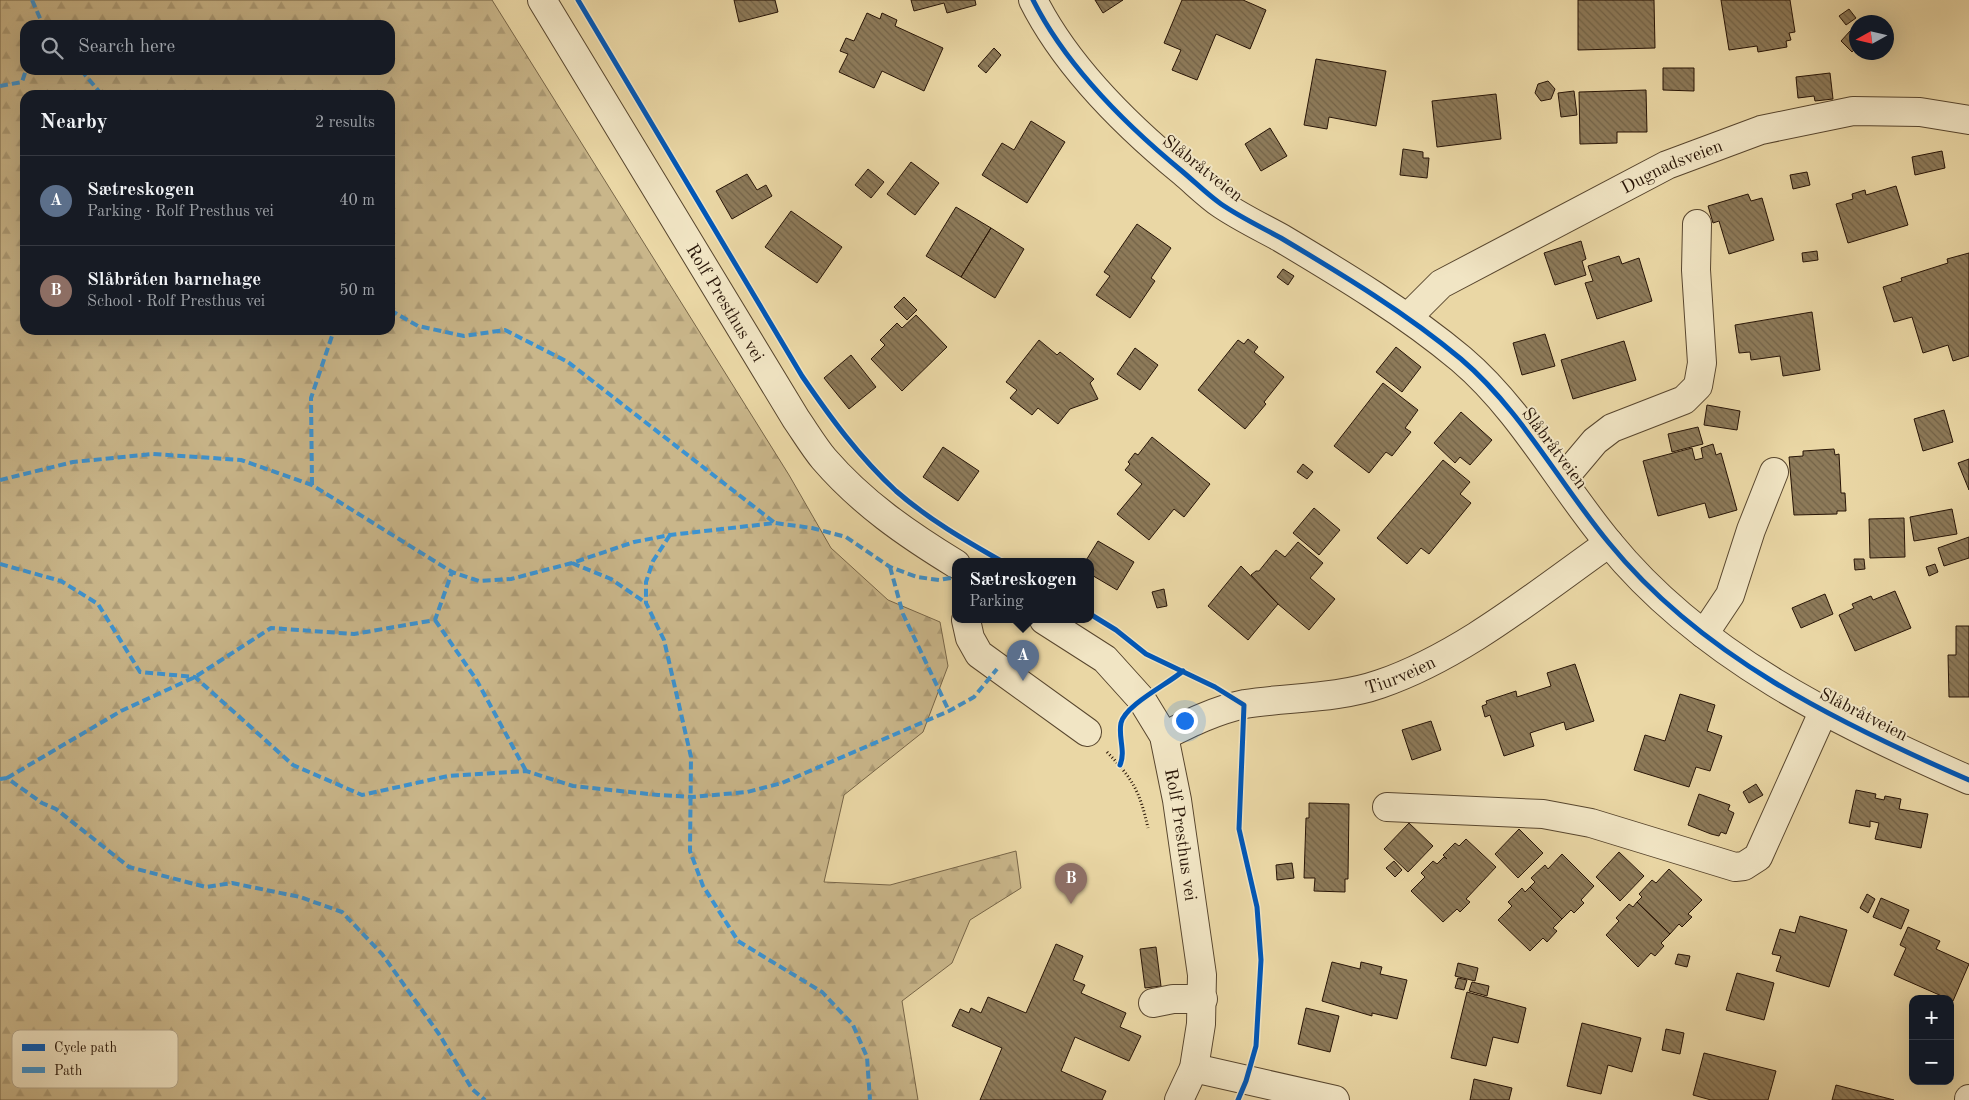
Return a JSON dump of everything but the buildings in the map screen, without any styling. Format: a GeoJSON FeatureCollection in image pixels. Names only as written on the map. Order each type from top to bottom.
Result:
{"type":"FeatureCollection","features":[{"type":"Feature","properties":{"kind":"street","name":"Rolf Presthus vei"},"geometry":{"type":"LineString","coordinates":[[542,0],[796,418],[824,459],[869,505],[911,537],[952,562]]}},
{"type":"Feature","properties":{"kind":"street","name":"Slåbråtveien"},"geometry":{"type":"LineString","coordinates":[[1033,0],[1042,18],[1094,88],[1158,152],[1221,204],[1408,317],[1464,362],[1510,410],[1609,543],[1655,592],[1704,634],[1767,679],[1824,710],[1969,780]]}},
{"type":"Feature","properties":{"kind":"street","name":"Dugnadsveien"},"geometry":{"type":"LineString","coordinates":[[1408,317],[1441,284],[1667,165],[1761,130],[1853,111],[1920,112],[1969,120]]}},
{"type":"Feature","properties":{"kind":"street"},"geometry":{"type":"LineString","coordinates":[[1563,479],[1594,441],[1612,428],[1684,400],[1698,386],[1702,362],[1696,270],[1697,224]]}},
{"type":"Feature","properties":{"kind":"street"},"geometry":{"type":"LineString","coordinates":[[1704,634],[1730,595],[1751,530],[1774,472]]}},
{"type":"Feature","properties":{"kind":"street","name":"Tiurveien"},"geometry":{"type":"LineString","coordinates":[[1164,736],[1204,716],[1244,705],[1354,691],[1379,684],[1415,669],[1494,624],[1609,543]]}},
{"type":"Feature","properties":{"kind":"street"},"geometry":{"type":"LineString","coordinates":[[967,623],[970,638],[979,654],[1087,732]]}},
{"type":"Feature","properties":{"kind":"street","name":"Rolf Presthus vei"},"geometry":{"type":"LineString","coordinates":[[1049,623],[1105,658],[1142,700],[1164,736],[1177,800],[1202,975],[1203,999],[1194,1068],[1179,1100]]}},
{"type":"Feature","properties":{"kind":"street","name":"Slåbråtveien"},"geometry":{"type":"LineString","coordinates":[[1386,807],[1543,814],[1591,823],[1735,867],[1744,866],[1758,857],[1824,710]]}},
{"type":"Feature","properties":{"kind":"street"},"geometry":{"type":"LineString","coordinates":[[1153,1003],[1173,999],[1203,999]]}},
{"type":"Feature","properties":{"kind":"street"},"geometry":{"type":"LineString","coordinates":[[1194,1068],[1335,1100]]}},
{"type":"Feature","properties":{"kind":"path"},"geometry":{"type":"LineString","coordinates":[[1087,732],[1121,763],[1140,795],[1150,836]]}},
{"type":"Feature","properties":{"kind":"green space"},"geometry":{"type":"Polygon","coordinates":[[[0,0],[492,0],[789,475],[831,548],[888,600],[940,622],[948,666],[923,732],[844,795],[824,882],[890,885],[1016,851],[1021,888],[970,920],[952,963],[902,1001],[918,1100],[0,1100],[0,0]]]}},
{"type":"Feature","properties":{"kind":"marked path"},"geometry":{"type":"LineString","coordinates":[[32,0],[41,20]]}},
{"type":"Feature","properties":{"kind":"marked path"},"geometry":{"type":"LineString","coordinates":[[0,86],[22,82],[24,75]]}},
{"type":"Feature","properties":{"kind":"marked path"},"geometry":{"type":"LineString","coordinates":[[85,75],[98,90]]}},
{"type":"Feature","properties":{"kind":"marked path"},"geometry":{"type":"LineString","coordinates":[[395,313],[418,326],[464,336],[505,330],[568,362],[775,523]]}},
{"type":"Feature","properties":{"kind":"marked path"},"geometry":{"type":"LineString","coordinates":[[312,485],[311,398],[332,335]]}},
{"type":"Feature","properties":{"kind":"marked path"},"geometry":{"type":"LineString","coordinates":[[0,480],[73,462],[153,454],[241,460],[312,485],[452,572],[479,581],[511,579],[572,563],[634,542],[670,535],[775,523],[812,528],[846,537],[890,567],[917,577],[939,580],[952,578]]}},
{"type":"Feature","properties":{"kind":"marked path"},"geometry":{"type":"LineString","coordinates":[[670,535],[653,561],[646,582],[646,603],[664,640],[691,757],[690,851],[703,886],[738,941],[822,992],[853,1025],[867,1057],[870,1100]]}},
{"type":"Feature","properties":{"kind":"marked path"},"geometry":{"type":"LineString","coordinates":[[572,563],[611,579],[646,603]]}},
{"type":"Feature","properties":{"kind":"marked path"},"geometry":{"type":"LineString","coordinates":[[0,564],[61,581],[98,604],[140,672],[195,677],[293,765],[362,795],[448,776],[526,771],[573,786],[658,795],[692,797],[747,792],[782,783],[949,711],[974,697],[997,669]]}},
{"type":"Feature","properties":{"kind":"marked path"},"geometry":{"type":"LineString","coordinates":[[890,567],[903,614],[949,711]]}},
{"type":"Feature","properties":{"kind":"marked path"},"geometry":{"type":"LineString","coordinates":[[7,778],[121,711],[195,677],[271,628],[354,634],[435,620],[452,572]]}},
{"type":"Feature","properties":{"kind":"marked path"},"geometry":{"type":"LineString","coordinates":[[435,620],[476,679],[526,771]]}},
{"type":"Feature","properties":{"kind":"marked path"},"geometry":{"type":"LineString","coordinates":[[0,779],[7,778],[42,803],[56,809],[129,867],[206,887],[232,883],[300,897],[342,912],[382,954],[439,1034],[472,1089],[485,1100]]}},
{"type":"Feature","properties":{"kind":"cycle path"},"geometry":{"type":"LineString","coordinates":[[578,0],[802,376],[834,421],[857,450],[896,491],[921,511],[996,558]]}},
{"type":"Feature","properties":{"kind":"cycle path"},"geometry":{"type":"LineString","coordinates":[[1033,0],[1062,48],[1099,94],[1141,135],[1207,193],[1228,209],[1351,280],[1396,310],[1440,342],[1483,379],[1521,424],[1609,543],[1646,583],[1686,620],[1729,653],[1822,710],[1870,735],[1969,780]]}},
{"type":"Feature","properties":{"kind":"cycle path"},"geometry":{"type":"LineString","coordinates":[[1094,616],[1116,630],[1146,654],[1215,687],[1244,705],[1239,829],[1257,907],[1261,960],[1256,1046],[1246,1081],[1238,1100]]}},
{"type":"Feature","properties":{"kind":"cycle path"},"geometry":{"type":"LineString","coordinates":[[1120,765],[1122,760],[1120,729],[1124,716],[1138,702],[1183,671]]}},
{"type":"Feature","properties":{"kind":"place","name":"Sætreskogen"},"geometry":{"type":"Point","coordinates":[1023,681]}},
{"type":"Feature","properties":{"kind":"place","name":"Slåbråten barnehage"},"geometry":{"type":"Point","coordinates":[1071,904]}}]}
